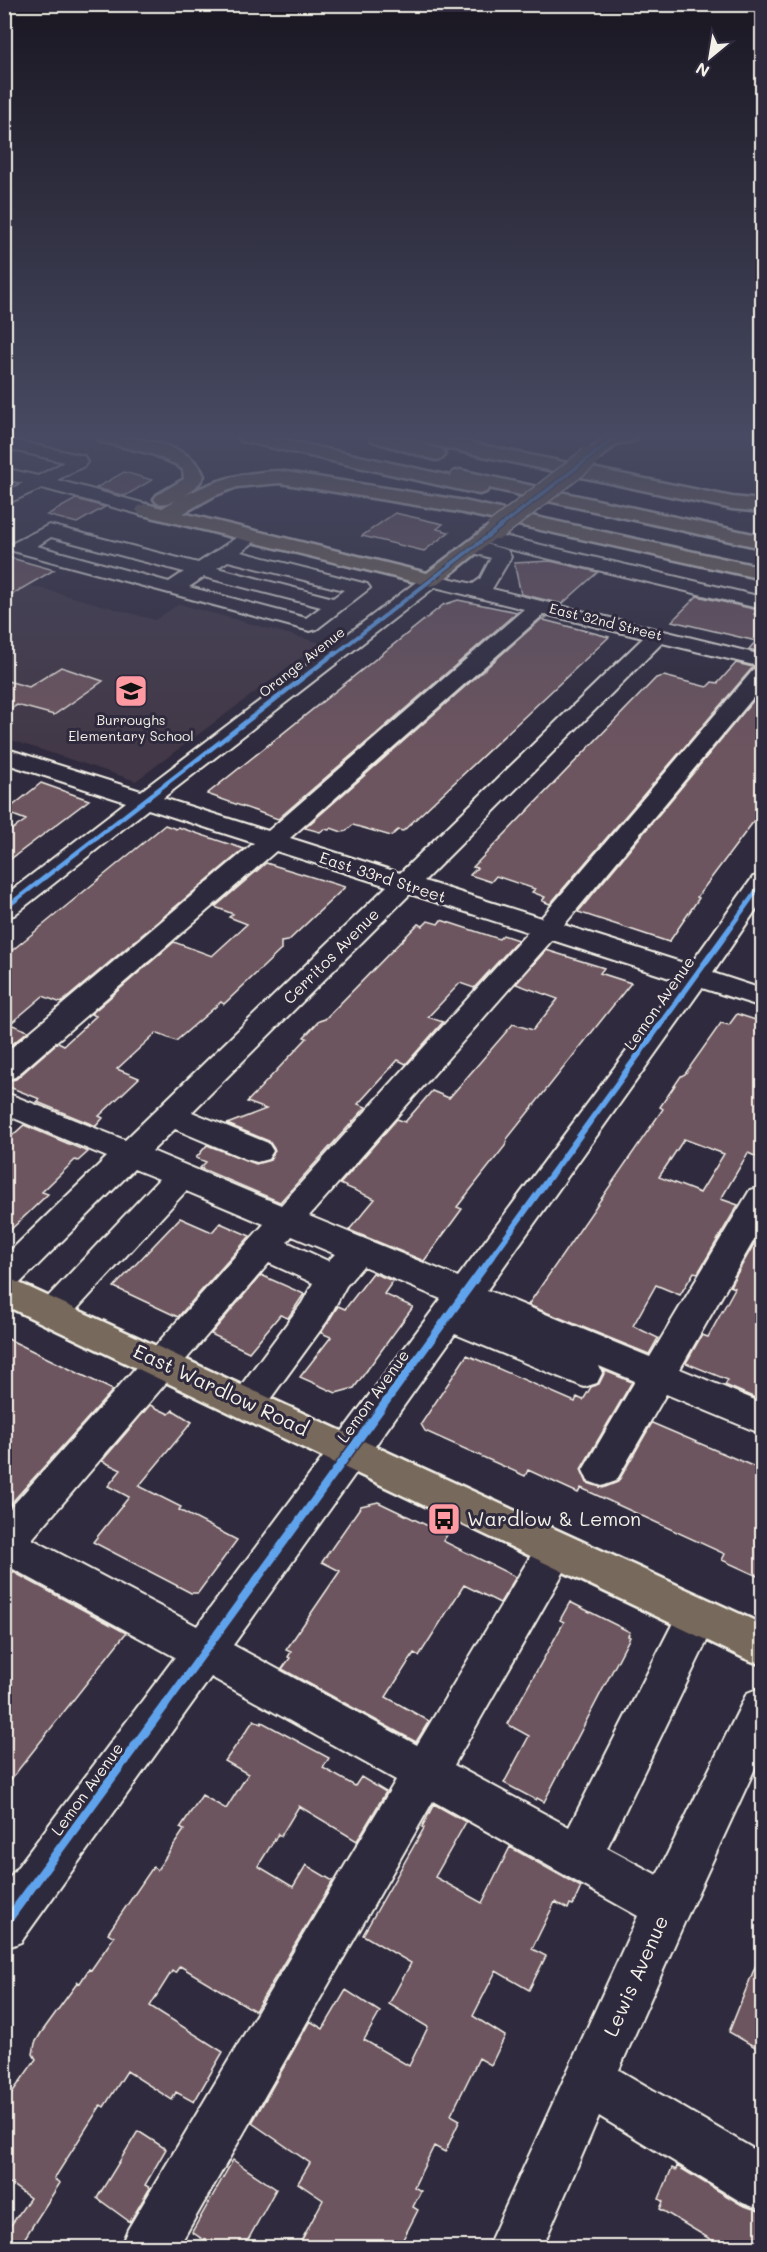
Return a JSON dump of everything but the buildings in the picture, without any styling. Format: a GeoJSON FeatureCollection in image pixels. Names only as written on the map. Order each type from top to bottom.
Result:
{"type":"FeatureCollection","features":[{"type":"Feature","properties":{"kind":"main road","name":"East 32nd Street"},"geometry":{"type":"LineString","coordinates":[[277,542],[430,580]]}},
{"type":"Feature","properties":{"kind":"main road","name":"Orange Avenue"},"geometry":{"type":"LineString","coordinates":[[430,580],[481,542]]}},
{"type":"Feature","properties":{"kind":"main road"},"geometry":{"type":"LineString","coordinates":[[622,542],[762,573]]}},
{"type":"Feature","properties":{"kind":"main road"},"geometry":{"type":"LineString","coordinates":[[668,542],[762,566]]}},
{"type":"Feature","properties":{"kind":"main road"},"geometry":{"type":"LineString","coordinates":[[726,542],[762,550]]}},
{"type":"Feature","properties":{"kind":"main road","name":"East Wardlow Road"},"geometry":{"type":"LineString","coordinates":[[4,1289],[762,1645]]}},
{"type":"Feature","properties":{"kind":"street"},"geometry":{"type":"LineString","coordinates":[[30,542],[20,548],[310,625],[360,588],[226,554]]}},
{"type":"Feature","properties":{"kind":"street"},"geometry":{"type":"LineString","coordinates":[[92,542],[337,605]]}},
{"type":"Feature","properties":{"kind":"street"},"geometry":{"type":"LineString","coordinates":[[172,589],[243,542]]}},
{"type":"Feature","properties":{"kind":"street"},"geometry":{"type":"LineString","coordinates":[[477,591],[488,582],[501,557],[490,542]]}},
{"type":"Feature","properties":{"kind":"street"},"geometry":{"type":"LineString","coordinates":[[503,542],[762,603]]}},
{"type":"Feature","properties":{"kind":"street","name":"East 32nd Street"},"geometry":{"type":"LineString","coordinates":[[430,580],[762,661]]}},
{"type":"Feature","properties":{"kind":"street","name":"Orange Avenue"},"geometry":{"type":"LineString","coordinates":[[4,909],[430,580]]}},
{"type":"Feature","properties":{"kind":"street"},"geometry":{"type":"LineString","coordinates":[[4,1071],[540,606]]}},
{"type":"Feature","properties":{"kind":"street","name":"Cerritos Avenue"},"geometry":{"type":"LineString","coordinates":[[4,1278],[658,635]]}},
{"type":"Feature","properties":{"kind":"street"},"geometry":{"type":"LineString","coordinates":[[668,1906],[4,1544],[546,929],[762,674]]}},
{"type":"Feature","properties":{"kind":"street","name":"East 33rd Street"},"geometry":{"type":"LineString","coordinates":[[4,755],[762,998]]}},
{"type":"Feature","properties":{"kind":"street"},"geometry":{"type":"LineString","coordinates":[[4,780],[29,763]]}},
{"type":"Feature","properties":{"kind":"street","name":"Lemon Avenue"},"geometry":{"type":"LineString","coordinates":[[4,1924],[351,1451],[762,883]]}},
{"type":"Feature","properties":{"kind":"street"},"geometry":{"type":"LineString","coordinates":[[4,1102],[180,1177],[275,1234],[333,1278]]}},
{"type":"Feature","properties":{"kind":"street"},"geometry":{"type":"LineString","coordinates":[[171,1114],[257,1151]]}},
{"type":"Feature","properties":{"kind":"street"},"geometry":{"type":"LineString","coordinates":[[54,1312],[180,1177]]}},
{"type":"Feature","properties":{"kind":"street"},"geometry":{"type":"LineString","coordinates":[[602,1470],[762,1198]]}},
{"type":"Feature","properties":{"kind":"street"},"geometry":{"type":"LineString","coordinates":[[275,1234],[358,1252],[584,1373]]}},
{"type":"Feature","properties":{"kind":"street"},"geometry":{"type":"LineString","coordinates":[[247,1403],[315,1312],[333,1278],[358,1252]]}},
{"type":"Feature","properties":{"kind":"street"},"geometry":{"type":"LineString","coordinates":[[456,1305],[657,1375],[762,1419]]}},
{"type":"Feature","properties":{"kind":"street"},"geometry":{"type":"LineString","coordinates":[[147,2247],[556,1549]]}},
{"type":"Feature","properties":{"kind":"street"},"geometry":{"type":"LineString","coordinates":[[578,1857],[698,1616]]}},
{"type":"Feature","properties":{"kind":"street","name":"Lewis Avenue"},"geometry":{"type":"LineString","coordinates":[[514,2247],[668,1906],[762,1707]]}},
{"type":"Feature","properties":{"kind":"street"},"geometry":{"type":"LineString","coordinates":[[589,2081],[762,2184]]}},
{"type":"Feature","properties":{"kind":"shaded area","name":"Burroughs Elementary School"},"geometry":{"type":"Polygon","coordinates":[[[4,578],[155,620],[179,604],[321,643],[136,781],[5,738],[4,578]]]}},
{"type":"Feature","properties":{"kind":"cycle path"},"geometry":{"type":"LineString","coordinates":[[4,909],[480,542]]}},
{"type":"Feature","properties":{"kind":"cycle path"},"geometry":{"type":"LineString","coordinates":[[4,1925],[686,991],[762,883]]}},
{"type":"Feature","properties":{"kind":"place","name":"Burroughs Elementary School"},"geometry":{"type":"Point","coordinates":[131,691]}},
{"type":"Feature","properties":{"kind":"place","name":"Wardlow & Lemon"},"geometry":{"type":"Point","coordinates":[444,1519]}}]}
